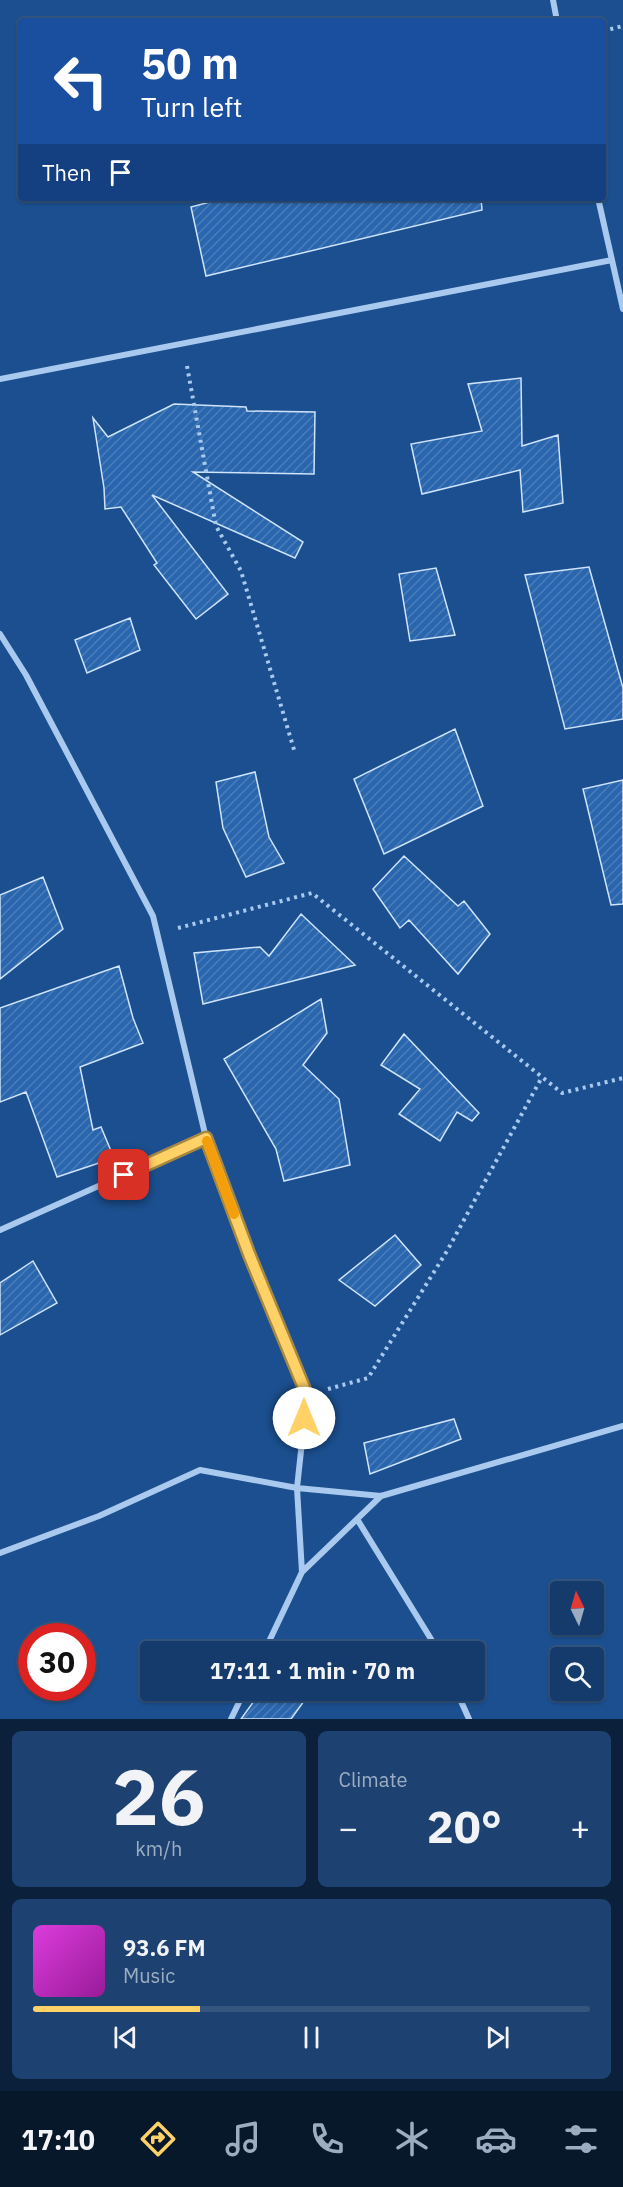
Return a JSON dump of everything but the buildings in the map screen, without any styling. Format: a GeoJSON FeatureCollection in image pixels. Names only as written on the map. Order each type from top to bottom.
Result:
{"type":"FeatureCollection","features":[{"type":"Feature","properties":{"kind":"street"},"geometry":{"type":"LineString","coordinates":[[553,0],[556,18]]}},
{"type":"Feature","properties":{"kind":"street"},"geometry":{"type":"LineString","coordinates":[[599,201],[623,309]]}},
{"type":"Feature","properties":{"kind":"street"},"geometry":{"type":"LineString","coordinates":[[0,379],[612,260]]}},
{"type":"Feature","properties":{"kind":"street"},"geometry":{"type":"LineString","coordinates":[[0,634],[26,675],[153,916],[206,1138],[249,1254],[307,1395],[297,1488],[302,1572]]}},
{"type":"Feature","properties":{"kind":"street"},"geometry":{"type":"LineString","coordinates":[[0,1230],[206,1138]]}},
{"type":"Feature","properties":{"kind":"street"},"geometry":{"type":"LineString","coordinates":[[0,1553],[99,1516],[200,1470],[297,1488],[381,1496],[623,1426]]}},
{"type":"Feature","properties":{"kind":"street"},"geometry":{"type":"LineString","coordinates":[[269,1641],[302,1572],[381,1496]]}},
{"type":"Feature","properties":{"kind":"street"},"geometry":{"type":"LineString","coordinates":[[357,1519],[432,1641]]}},
{"type":"Feature","properties":{"kind":"street"},"geometry":{"type":"LineString","coordinates":[[231,1719],[240,1701]]}},
{"type":"Feature","properties":{"kind":"street"},"geometry":{"type":"LineString","coordinates":[[461,1701],[469,1719]]}},
{"type":"Feature","properties":{"kind":"path"},"geometry":{"type":"LineString","coordinates":[[606,30],[623,26]]}},
{"type":"Feature","properties":{"kind":"path"},"geometry":{"type":"LineString","coordinates":[[183,344],[216,526],[241,571],[295,753]]}},
{"type":"Feature","properties":{"kind":"path"},"geometry":{"type":"LineString","coordinates":[[157,933],[312,893],[562,1093],[623,1078]]}},
{"type":"Feature","properties":{"kind":"path"},"geometry":{"type":"LineString","coordinates":[[307,1395],[368,1378],[447,1251],[542,1077]]}},
{"type":"Feature","properties":{"kind":"slow traffic"},"geometry":{"type":"LineString","coordinates":[[207,1141],[234,1214]]}},
{"type":"Feature","properties":{"kind":"route"},"geometry":{"type":"LineString","coordinates":[[124,1175],[206,1138],[249,1254],[307,1395],[304,1418]]}}]}
